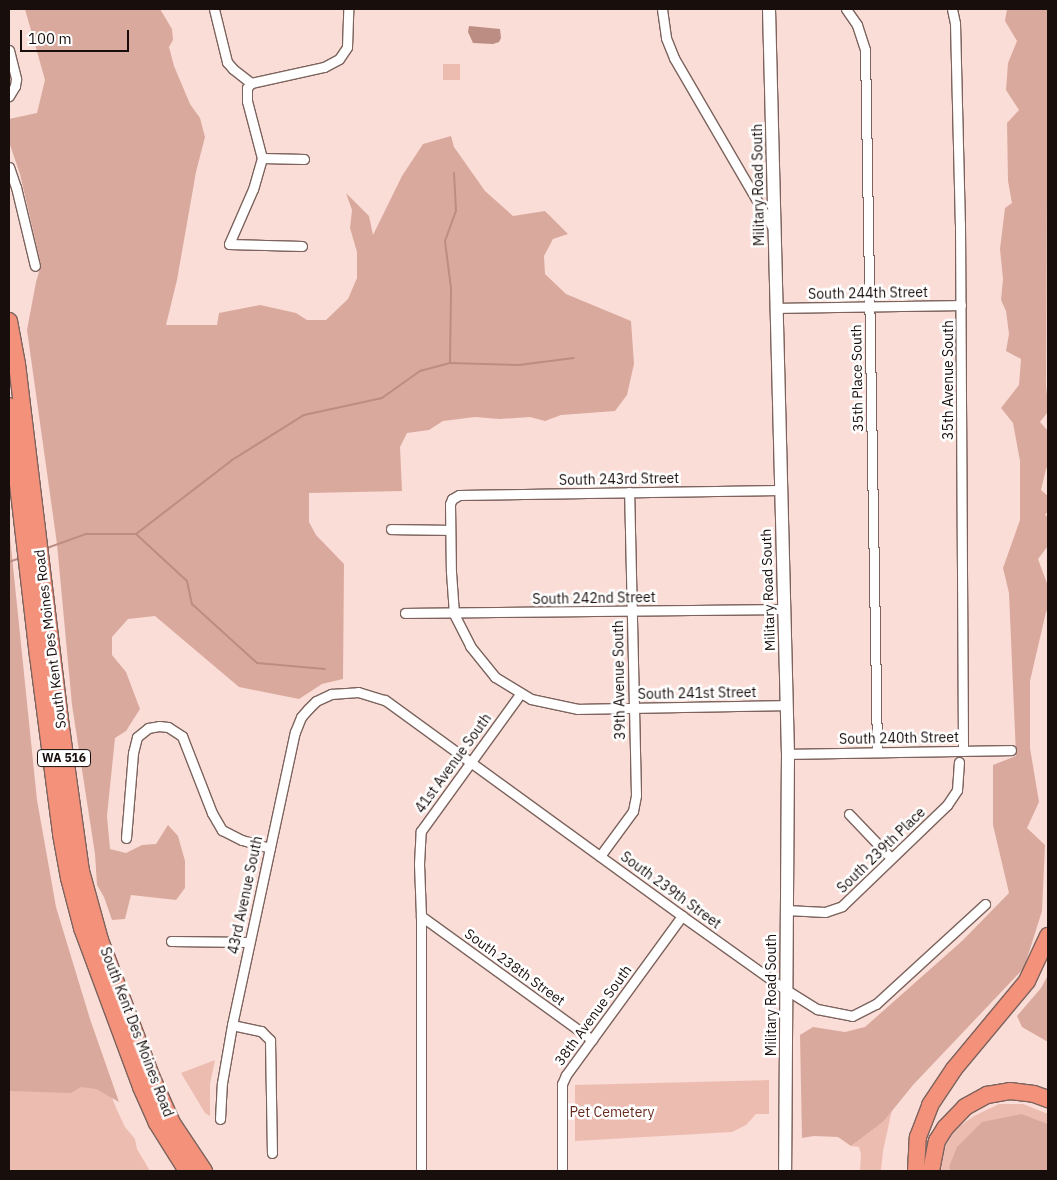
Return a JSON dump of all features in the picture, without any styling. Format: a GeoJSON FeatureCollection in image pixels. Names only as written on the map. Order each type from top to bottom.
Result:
{"type":"FeatureCollection","features":[{"type":"Feature","properties":{"kind":"highway","name":"South Kent Des Moines Road"},"geometry":{"type":"LineString","coordinates":[[9,321],[18,373],[60,720],[81,871],[100,940],[155,1086],[179,1135],[204,1171]]}},
{"type":"Feature","properties":{"kind":"highway","name":"South Kent Des Moines Road"},"geometry":{"type":"LineString","coordinates":[[9,406],[57,804],[71,885],[88,942],[142,1087],[157,1123],[188,1171]]}},
{"type":"Feature","properties":{"kind":"highway"},"geometry":{"type":"LineString","coordinates":[[916,1171],[918,1138],[930,1105],[954,1069],[1027,980],[1048,936]]}},
{"type":"Feature","properties":{"kind":"highway"},"geometry":{"type":"LineString","coordinates":[[931,1171],[938,1141],[945,1128],[965,1107],[987,1095],[1010,1091],[1034,1094],[1048,1099]]}},
{"type":"Feature","properties":{"kind":"main road","name":"Military Road South"},"geometry":{"type":"LineString","coordinates":[[769,9],[788,754],[785,1171]]}},
{"type":"Feature","properties":{"kind":"street"},"geometry":{"type":"LineString","coordinates":[[214,9],[227,62],[232,69],[251,83]]}},
{"type":"Feature","properties":{"kind":"street"},"geometry":{"type":"LineString","coordinates":[[302,246],[229,244],[254,189],[262,158],[247,102],[247,88],[251,83],[324,67],[344,54],[348,39],[348,9]]}},
{"type":"Feature","properties":{"kind":"street"},"geometry":{"type":"LineString","coordinates":[[662,9],[666,38],[674,58],[774,230]]}},
{"type":"Feature","properties":{"kind":"street","name":"35th Place South"},"geometry":{"type":"LineString","coordinates":[[846,9],[857,25],[865,50],[877,752]]}},
{"type":"Feature","properties":{"kind":"street","name":"35th Avenue South"},"geometry":{"type":"LineString","coordinates":[[952,9],[955,23],[961,305],[963,751]]}},
{"type":"Feature","properties":{"kind":"street"},"geometry":{"type":"LineString","coordinates":[[9,50],[16,79],[15,86],[9,96]]}},
{"type":"Feature","properties":{"kind":"street"},"geometry":{"type":"LineString","coordinates":[[262,158],[304,159]]}},
{"type":"Feature","properties":{"kind":"street"},"geometry":{"type":"LineString","coordinates":[[9,167],[16,187],[35,266]]}},
{"type":"Feature","properties":{"kind":"street","name":"South 244th Street"},"geometry":{"type":"LineString","coordinates":[[776,308],[961,305]]}},
{"type":"Feature","properties":{"kind":"street","name":"South 243rd Street"},"geometry":{"type":"LineString","coordinates":[[450,530],[451,501],[459,495],[780,490]]}},
{"type":"Feature","properties":{"kind":"street","name":"39th Avenue South"},"geometry":{"type":"LineString","coordinates":[[600,856],[628,819],[636,803],[629,492]]}},
{"type":"Feature","properties":{"kind":"street"},"geometry":{"type":"LineString","coordinates":[[391,530],[450,530],[454,614],[463,635],[484,666],[506,686],[520,694]]}},
{"type":"Feature","properties":{"kind":"street","name":"South 242nd Street"},"geometry":{"type":"LineString","coordinates":[[405,614],[631,612],[784,608]]}},
{"type":"Feature","properties":{"kind":"street","name":"South 239th Street"},"geometry":{"type":"LineString","coordinates":[[331,694],[358,692],[385,700],[470,764],[682,916],[817,1009],[852,1016],[876,1004],[985,904]]}},
{"type":"Feature","properties":{"kind":"street","name":"43rd Avenue South"},"geometry":{"type":"LineString","coordinates":[[220,1119],[222,1083],[248,942],[297,723],[316,701],[331,694]]}},
{"type":"Feature","properties":{"kind":"street","name":"South 241st Street"},"geometry":{"type":"LineString","coordinates":[[520,694],[544,704],[568,709],[787,705]]}},
{"type":"Feature","properties":{"kind":"street","name":"41st Avenue South"},"geometry":{"type":"LineString","coordinates":[[421,1171],[421,916],[419,864],[421,831],[520,694]]}},
{"type":"Feature","properties":{"kind":"street"},"geometry":{"type":"LineString","coordinates":[[126,838],[133,753],[137,737],[148,728],[159,726],[168,727],[182,736],[212,813],[222,830],[242,840],[270,848]]}},
{"type":"Feature","properties":{"kind":"street","name":"South 240th Street"},"geometry":{"type":"LineString","coordinates":[[788,754],[1011,750]]}},
{"type":"Feature","properties":{"kind":"street","name":"South 239th Place"},"geometry":{"type":"LineString","coordinates":[[786,910],[816,913],[837,909],[858,892],[891,858],[941,812],[952,797],[959,779],[959,762]]}},
{"type":"Feature","properties":{"kind":"street"},"geometry":{"type":"LineString","coordinates":[[849,814],[891,858]]}},
{"type":"Feature","properties":{"kind":"street","name":"South 238th Street"},"geometry":{"type":"LineString","coordinates":[[421,916],[592,1040]]}},
{"type":"Feature","properties":{"kind":"street","name":"38th Avenue South"},"geometry":{"type":"LineString","coordinates":[[562,1171],[562,1084],[566,1075],[682,916]]}},
{"type":"Feature","properties":{"kind":"street"},"geometry":{"type":"LineString","coordinates":[[171,940],[248,942]]}},
{"type":"Feature","properties":{"kind":"street"},"geometry":{"type":"LineString","coordinates":[[232,1025],[262,1031],[270,1040],[272,1153]]}},
{"type":"Feature","properties":{"kind":"green space"},"geometry":{"type":"Polygon","coordinates":[[[443,64],[460,64],[460,80],[443,80],[443,64]]]}},
{"type":"Feature","properties":{"kind":"green space"},"geometry":{"type":"Polygon","coordinates":[[[9,848],[117,1110],[125,1127],[135,1139],[137,1149],[150,1171],[9,1171],[9,848]]]}},
{"type":"Feature","properties":{"kind":"green space"},"geometry":{"type":"Polygon","coordinates":[[[215,1060],[210,1084],[210,1116],[205,1113],[181,1073],[215,1060]]]}},
{"type":"Feature","properties":{"kind":"green space","name":"Pet Cemetery"},"geometry":{"type":"Polygon","coordinates":[[[769,1080],[769,1114],[756,1114],[746,1125],[732,1132],[575,1141],[575,1085],[769,1080]]]}},
{"type":"Feature","properties":{"kind":"green space"},"geometry":{"type":"Polygon","coordinates":[[[999,1104],[1023,1104],[1048,1114],[1048,1124],[1022,1114],[949,1167],[950,1171],[936,1171],[940,1156],[954,1130],[974,1116],[999,1104]]]}},
{"type":"Feature","properties":{"kind":"green space"},"geometry":{"type":"Polygon","coordinates":[[[892,1110],[883,1151],[881,1171],[860,1171],[861,1154],[859,1147],[851,1146],[883,1122],[892,1110]]]}},
{"type":"Feature","properties":{"kind":"shaded area"},"geometry":{"type":"Polygon","coordinates":[[[25,9],[160,9],[172,29],[173,40],[169,47],[174,66],[190,104],[200,118],[205,137],[196,172],[177,280],[166,325],[217,325],[219,313],[260,305],[296,313],[307,320],[326,320],[348,299],[357,278],[357,252],[350,228],[352,210],[346,193],[369,216],[373,235],[402,176],[423,144],[451,136],[454,147],[485,191],[513,216],[545,211],[568,234],[553,239],[544,256],[545,274],[566,294],[631,321],[634,364],[627,395],[615,411],[561,415],[545,421],[530,417],[499,419],[475,417],[443,421],[429,430],[407,433],[400,447],[402,491],[309,493],[309,522],[316,535],[344,564],[343,679],[322,684],[299,699],[239,687],[155,616],[128,619],[112,637],[112,655],[126,672],[140,709],[126,731],[115,738],[107,816],[110,849],[126,853],[142,845],[156,844],[168,825],[178,836],[185,861],[185,888],[176,900],[131,895],[125,919],[112,920],[104,897],[97,885],[95,854],[72,705],[57,544],[27,330],[41,265],[20,174],[9,142],[9,119],[37,113],[45,80],[25,9]]]}},
{"type":"Feature","properties":{"kind":"shaded area"},"geometry":{"type":"Polygon","coordinates":[[[1007,9],[1048,9],[1046,386],[1048,404],[1047,413],[1040,422],[1048,431],[1048,467],[1041,490],[1048,496],[1048,511],[1045,515],[1048,517],[1048,546],[1038,559],[1048,586],[1048,609],[1030,681],[1030,748],[1039,802],[1027,828],[1045,845],[1042,911],[1024,968],[913,1085],[883,1122],[851,1146],[838,1137],[814,1136],[802,1138],[800,1035],[813,1027],[845,1032],[865,1027],[962,941],[1009,893],[993,825],[993,765],[1016,756],[1009,593],[1003,568],[1020,520],[1020,461],[1013,423],[1001,408],[1019,385],[1021,359],[1006,351],[1009,334],[1006,311],[1001,300],[1003,279],[1000,249],[1005,208],[1012,203],[1008,181],[1007,123],[1019,110],[1006,90],[1008,63],[1017,41],[1005,21],[1007,9]]]}},
{"type":"Feature","properties":{"kind":"shaded area"},"geometry":{"type":"Polygon","coordinates":[[[469,26],[500,29],[501,38],[499,42],[493,44],[473,43],[468,32],[469,26]]]}},
{"type":"Feature","properties":{"kind":"shaded area"},"geometry":{"type":"Polygon","coordinates":[[[9,527],[37,800],[56,907],[90,1019],[119,1102],[96,1089],[81,1087],[71,1093],[9,1091],[9,527]]]}},
{"type":"Feature","properties":{"kind":"shaded area"},"geometry":{"type":"Polygon","coordinates":[[[1048,975],[1048,1042],[1022,1027],[1017,1016],[1041,988],[1048,975]]]}},
{"type":"Feature","properties":{"kind":"shaded area"},"geometry":{"type":"Polygon","coordinates":[[[1022,1114],[1048,1124],[1048,1171],[950,1171],[949,1167],[957,1147],[982,1122],[1022,1114]]]}},
{"type":"Feature","properties":{"kind":"waterway"},"geometry":{"type":"LineString","coordinates":[[450,363],[451,288],[445,241],[456,211],[454,173]]}},
{"type":"Feature","properties":{"kind":"waterway"},"geometry":{"type":"LineString","coordinates":[[47,548],[86,534],[136,534],[232,460],[304,415],[382,398],[420,371],[450,363],[519,365],[574,358]]}},
{"type":"Feature","properties":{"kind":"waterway"},"geometry":{"type":"LineString","coordinates":[[136,534],[187,581],[192,604],[257,663],[325,669]]}},
{"type":"Feature","properties":{"kind":"waterway"},"geometry":{"type":"LineString","coordinates":[[9,562],[20,558]]}}]}
